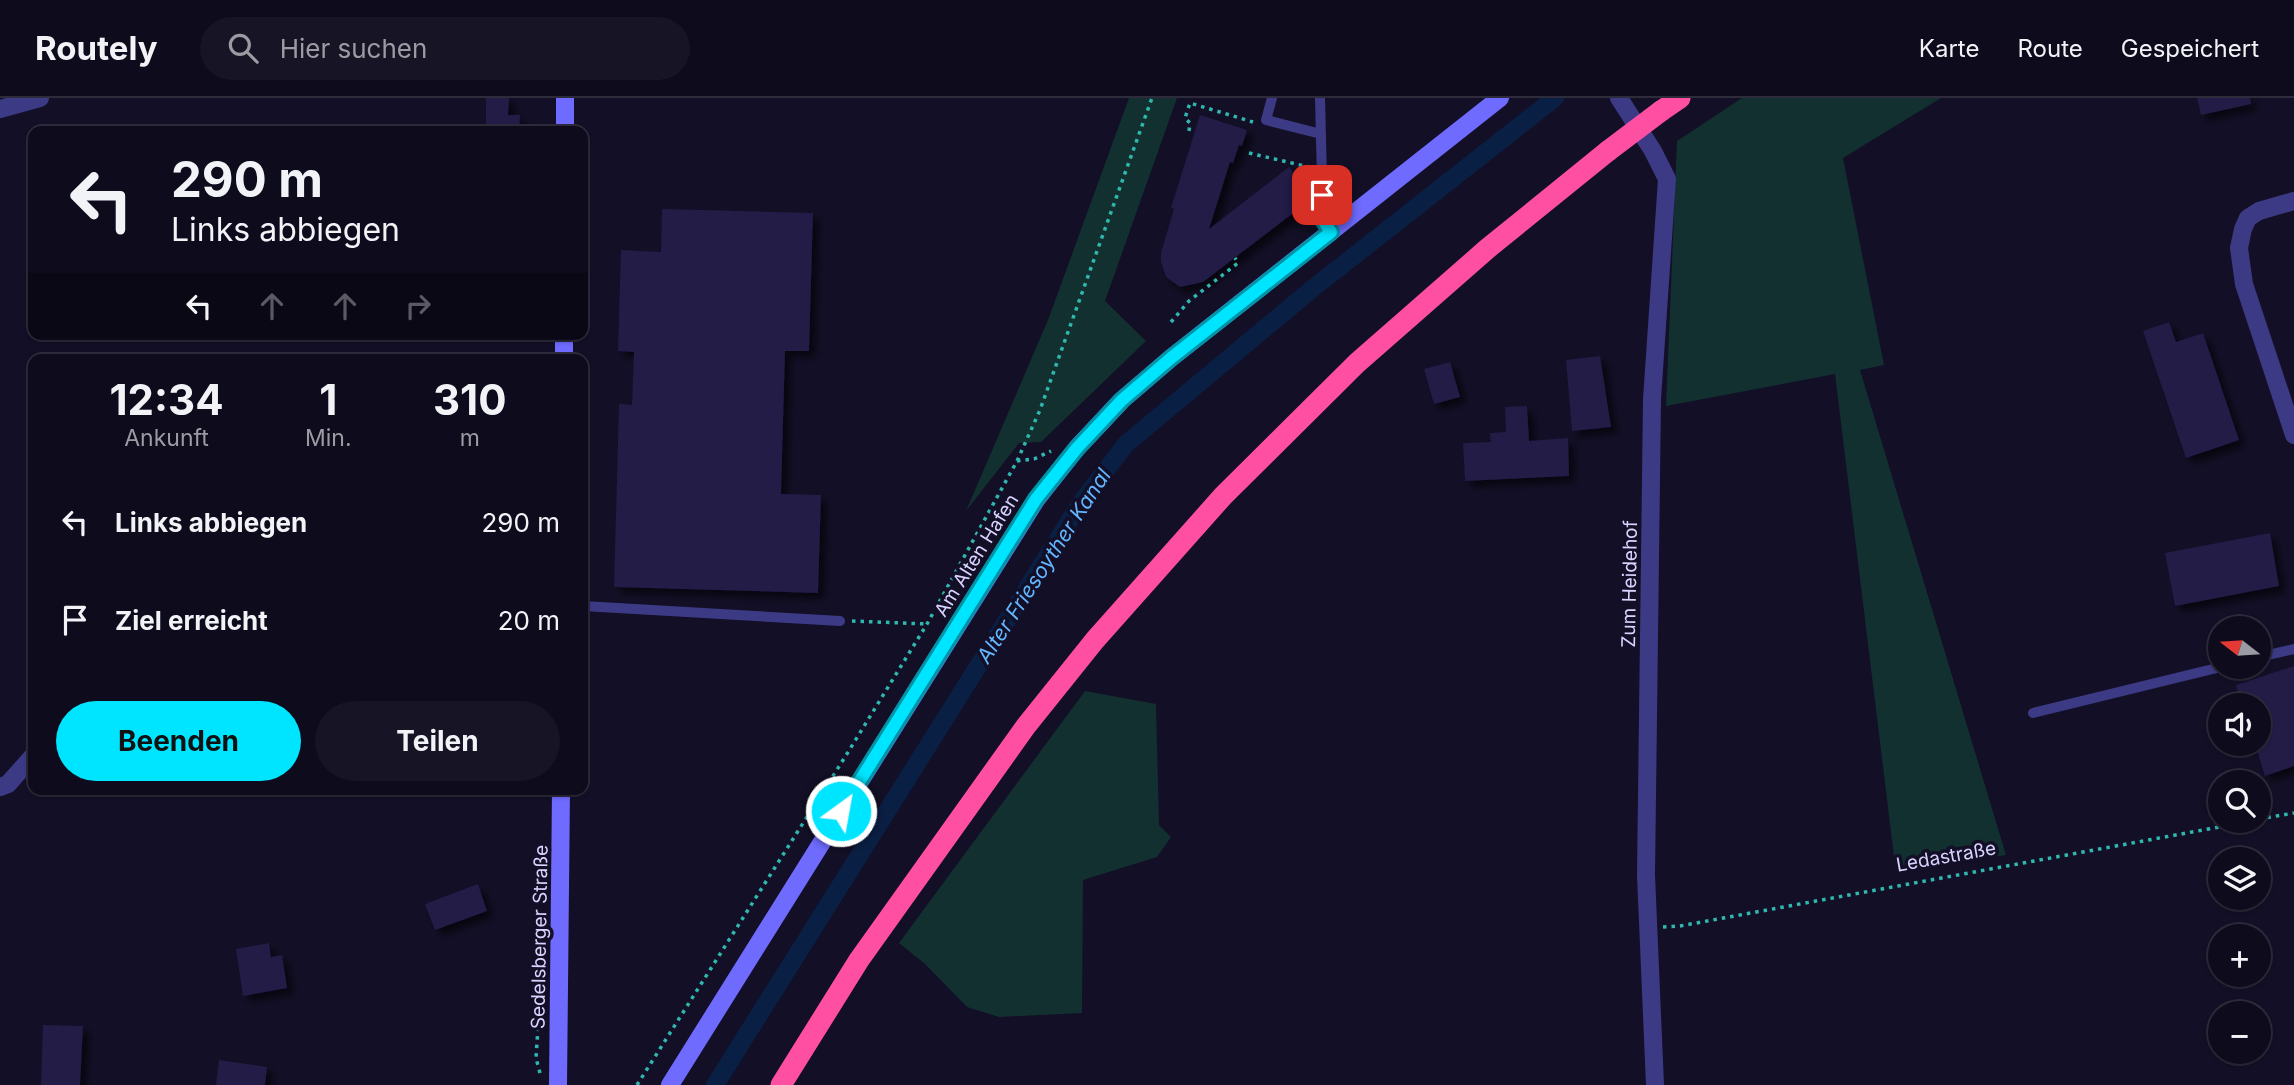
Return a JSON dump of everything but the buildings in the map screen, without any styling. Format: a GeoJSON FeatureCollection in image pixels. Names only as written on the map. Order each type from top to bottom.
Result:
{"type":"FeatureCollection","features":[{"type":"Feature","properties":{"kind":"highway"},"geometry":{"type":"LineString","coordinates":[[781,1085],[859,960],[1026,726],[1095,640],[1223,496],[1357,363],[1487,249],[1608,151],[1680,98]]}},
{"type":"Feature","properties":{"kind":"street"},"geometry":{"type":"LineString","coordinates":[[0,108],[40,98]]}},
{"type":"Feature","properties":{"kind":"street"},"geometry":{"type":"LineString","coordinates":[[565,98],[565,126]]}},
{"type":"Feature","properties":{"kind":"street","name":"Am Alten Hafen"},"geometry":{"type":"LineString","coordinates":[[670,1085],[1036,499],[1077,448],[1122,400],[1171,358],[1500,98]]}},
{"type":"Feature","properties":{"kind":"street","name":"Zum Heidehof"},"geometry":{"type":"LineString","coordinates":[[1619,98],[1653,150],[1667,179],[1652,399],[1647,927],[1655,1085]]}},
{"type":"Feature","properties":{"kind":"street"},"geometry":{"type":"LineString","coordinates":[[2294,201],[2259,211],[2248,218],[2239,248],[2244,284],[2294,435]]}},
{"type":"Feature","properties":{"kind":"street"},"geometry":{"type":"LineString","coordinates":[[0,787],[8,784],[28,762]]}},
{"type":"Feature","properties":{"kind":"street","name":"Sedelsberger Straße"},"geometry":{"type":"LineString","coordinates":[[558,1085],[561,795]]}},
{"type":"Feature","properties":{"kind":"lane"},"geometry":{"type":"LineString","coordinates":[[1272,98],[1266,120],[1321,134]]}},
{"type":"Feature","properties":{"kind":"lane"},"geometry":{"type":"LineString","coordinates":[[1320,98],[1323,220],[1331,232]]}},
{"type":"Feature","properties":{"kind":"lane"},"geometry":{"type":"LineString","coordinates":[[588,606],[840,621]]}},
{"type":"Feature","properties":{"kind":"lane"},"geometry":{"type":"LineString","coordinates":[[2272,654],[2294,649]]}},
{"type":"Feature","properties":{"kind":"lane"},"geometry":{"type":"LineString","coordinates":[[2033,713],[2208,670]]}},
{"type":"Feature","properties":{"kind":"path"},"geometry":{"type":"LineString","coordinates":[[637,1085],[927,624],[998,497],[1040,410],[1152,98]]}},
{"type":"Feature","properties":{"kind":"path"},"geometry":{"type":"LineString","coordinates":[[1189,131],[1190,122],[1185,118],[1190,103],[1254,122],[1266,120]]}},
{"type":"Feature","properties":{"kind":"path"},"geometry":{"type":"LineString","coordinates":[[1249,153],[1322,170]]}},
{"type":"Feature","properties":{"kind":"path"},"geometry":{"type":"LineString","coordinates":[[1171,322],[1189,301],[1238,263],[1235,258]]}},
{"type":"Feature","properties":{"kind":"path"},"geometry":{"type":"LineString","coordinates":[[840,621],[927,624]]}},
{"type":"Feature","properties":{"kind":"path"},"geometry":{"type":"LineString","coordinates":[[2271,817],[2294,813]]}},
{"type":"Feature","properties":{"kind":"path","name":"Ledastraße"},"geometry":{"type":"LineString","coordinates":[[1647,927],[1680,926],[2208,829]]}},
{"type":"Feature","properties":{"kind":"green space"},"geometry":{"type":"Polygon","coordinates":[[[1129,98],[1177,98],[1105,301],[1146,341],[1041,442],[1019,443],[966,511],[1048,320],[1129,98]]]}},
{"type":"Feature","properties":{"kind":"green space"},"geometry":{"type":"Polygon","coordinates":[[[1742,98],[1941,98],[1843,158],[1884,365],[1860,370],[2006,855],[1896,873],[1835,374],[1666,406],[1677,141],[1742,98]]]}},
{"type":"Feature","properties":{"kind":"green space"},"geometry":{"type":"Polygon","coordinates":[[[1085,691],[1156,704],[1159,825],[1171,837],[1157,857],[1083,880],[1082,1013],[999,1017],[967,1007],[925,964],[899,943],[1085,691]]]}},
{"type":"Feature","properties":{"kind":"waterway","name":"Alter Friesoyther Kanal"},"geometry":{"type":"LineString","coordinates":[[715,1085],[1080,504],[1126,444],[1312,289],[1555,98]]}},
{"type":"Feature","properties":{"kind":"route"},"geometry":{"type":"LineString","coordinates":[[841,811],[1036,499],[1077,448],[1122,400],[1331,232],[1323,220],[1322,195]]}}]}
